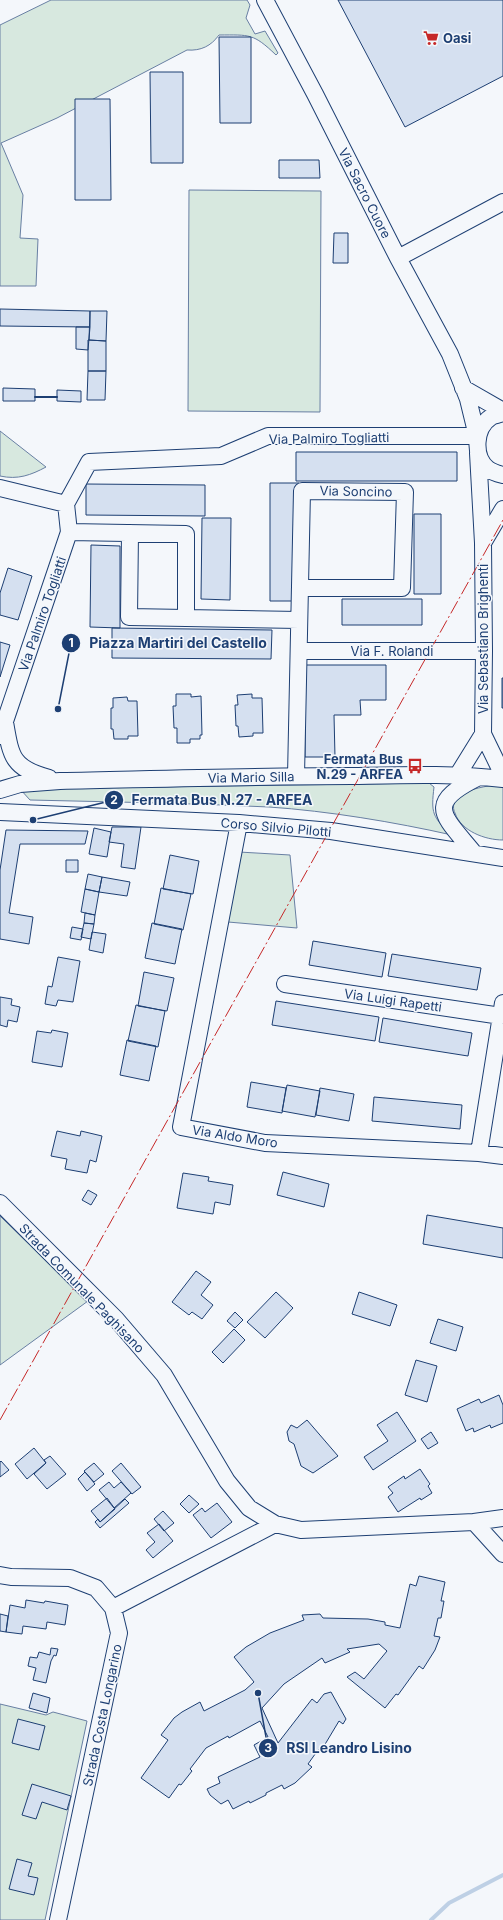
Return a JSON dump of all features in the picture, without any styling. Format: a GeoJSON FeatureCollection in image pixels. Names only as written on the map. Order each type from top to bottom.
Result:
{"type":"FeatureCollection","features":[{"type":"Feature","properties":{"kind":"street","name":"Via Sacro Cuore"},"geometry":{"type":"LineString","coordinates":[[265,0],[315,94],[398,258],[450,354],[463,388],[478,436],[478,453]]}},
{"type":"Feature","properties":{"kind":"street"},"geometry":{"type":"LineString","coordinates":[[398,258],[503,202]]}},
{"type":"Feature","properties":{"kind":"street"},"geometry":{"type":"LineString","coordinates":[[463,388],[503,412]]}},
{"type":"Feature","properties":{"kind":"street"},"geometry":{"type":"LineString","coordinates":[[478,436],[483,425],[491,417],[503,412]]}},
{"type":"Feature","properties":{"kind":"street","name":"Via Palmiro Togliatti"},"geometry":{"type":"LineString","coordinates":[[60,781],[29,773],[18,764],[10,749],[3,729],[69,532],[66,504],[88,462],[221,456],[268,436],[478,436]]}},
{"type":"Feature","properties":{"kind":"street"},"geometry":{"type":"LineString","coordinates":[[478,453],[488,469],[503,475]]}},
{"type":"Feature","properties":{"kind":"street","name":"Via Sebastiano Brighenti"},"geometry":{"type":"LineString","coordinates":[[478,453],[484,543],[483,734]]}},
{"type":"Feature","properties":{"kind":"street"},"geometry":{"type":"LineString","coordinates":[[0,488],[66,504]]}},
{"type":"Feature","properties":{"kind":"street","name":"Via Soncino"},"geometry":{"type":"LineString","coordinates":[[296,776],[302,491],[405,492],[402,588],[300,588]]}},
{"type":"Feature","properties":{"kind":"street","name":"Via Sebastiano Brighenti"},"geometry":{"type":"LineString","coordinates":[[484,543],[503,509]]}},
{"type":"Feature","properties":{"kind":"street"},"geometry":{"type":"LineString","coordinates":[[69,532],[186,534],[186,618]]}},
{"type":"Feature","properties":{"kind":"street"},"geometry":{"type":"LineString","coordinates":[[130,533],[129,617],[299,620]]}},
{"type":"Feature","properties":{"kind":"street","name":"Via F. Rolandi"},"geometry":{"type":"LineString","coordinates":[[299,651],[484,651]]}},
{"type":"Feature","properties":{"kind":"street"},"geometry":{"type":"LineString","coordinates":[[483,734],[503,773]]}},
{"type":"Feature","properties":{"kind":"street"},"geometry":{"type":"LineString","coordinates":[[457,776],[483,734]]}},
{"type":"Feature","properties":{"kind":"street","name":"Via Mario Silla"},"geometry":{"type":"LineString","coordinates":[[1,786],[60,781],[296,776],[480,776],[503,779]]}},
{"type":"Feature","properties":{"kind":"street"},"geometry":{"type":"LineString","coordinates":[[474,853],[449,822],[444,812],[444,805],[447,797],[456,789],[480,776]]}},
{"type":"Feature","properties":{"kind":"street"},"geometry":{"type":"LineString","coordinates":[[1,786],[9,800],[20,812]]}},
{"type":"Feature","properties":{"kind":"street","name":"Corso Silvio Pilotti"},"geometry":{"type":"LineString","coordinates":[[0,812],[239,823],[331,832],[500,856]]}},
{"type":"Feature","properties":{"kind":"street","name":"Via Aldo Moro"},"geometry":{"type":"LineString","coordinates":[[239,823],[181,1127],[265,1143],[478,1153],[503,1156]]}},
{"type":"Feature","properties":{"kind":"street","name":"Via Luigi Rapetti"},"geometry":{"type":"LineString","coordinates":[[285,984],[502,1009]]}},
{"type":"Feature","properties":{"kind":"street"},"geometry":{"type":"LineString","coordinates":[[478,1153],[499,1055],[502,1009]]}},
{"type":"Feature","properties":{"kind":"street","name":"Strada Comunale Paghisano"},"geometry":{"type":"LineString","coordinates":[[0,1202],[125,1330],[164,1375],[227,1481],[249,1508],[275,1524],[301,1530],[474,1522],[503,1518]]}},
{"type":"Feature","properties":{"kind":"street"},"geometry":{"type":"LineString","coordinates":[[474,1522],[503,1554]]}},
{"type":"Feature","properties":{"kind":"street"},"geometry":{"type":"LineString","coordinates":[[113,1608],[275,1524]]}},
{"type":"Feature","properties":{"kind":"street","name":"Strada Costa Longarino"},"geometry":{"type":"LineString","coordinates":[[0,1575],[11,1577],[70,1578],[96,1588],[113,1608],[119,1633],[58,1920]]}},
{"type":"Feature","properties":{"kind":"shaded area"},"geometry":{"type":"Polygon","coordinates":[[[51,0],[247,0],[250,5],[246,18],[255,34],[265,31],[278,53],[276,55],[262,43],[250,37],[238,35],[219,35],[213,42],[201,49],[187,50],[57,118],[1,143],[23,195],[20,238],[38,239],[36,286],[0,286],[0,25],[51,0]]]}},
{"type":"Feature","properties":{"kind":"shaded area"},"geometry":{"type":"Polygon","coordinates":[[[189,190],[321,191],[320,412],[188,411],[189,190]]]}},
{"type":"Feature","properties":{"kind":"shaded area"},"geometry":{"type":"Polygon","coordinates":[[[0,431],[46,467],[19,477],[0,476],[0,431]]]}},
{"type":"Feature","properties":{"kind":"shaded area"},"geometry":{"type":"Polygon","coordinates":[[[429,783],[434,787],[434,814],[440,824],[452,835],[361,818],[314,811],[269,807],[210,804],[30,800],[20,789],[429,783]]]}},
{"type":"Feature","properties":{"kind":"shaded area"},"geometry":{"type":"Polygon","coordinates":[[[494,785],[503,785],[503,840],[496,840],[474,833],[462,825],[454,812],[455,801],[462,794],[494,785]]]}},
{"type":"Feature","properties":{"kind":"shaded area"},"geometry":{"type":"Polygon","coordinates":[[[239,852],[290,855],[297,928],[228,922],[239,852]]]}},
{"type":"Feature","properties":{"kind":"shaded area"},"geometry":{"type":"Polygon","coordinates":[[[0,1216],[88,1301],[0,1365],[0,1216]]]}},
{"type":"Feature","properties":{"kind":"shaded area"},"geometry":{"type":"Polygon","coordinates":[[[0,1704],[46,1715],[53,1712],[87,1721],[45,1920],[0,1920],[0,1704]]]}},
{"type":"Feature","properties":{"kind":"building","name":"Oasi"},"geometry":{"type":"Polygon","coordinates":[[[338,0],[503,0],[503,76],[405,127],[338,0]]]}},
{"type":"Feature","properties":{"kind":"building"},"geometry":{"type":"Polygon","coordinates":[[[219,37],[251,37],[251,123],[220,123],[219,37]]]}},
{"type":"Feature","properties":{"kind":"building"},"geometry":{"type":"Polygon","coordinates":[[[150,72],[183,72],[183,163],[151,163],[150,72]]]}},
{"type":"Feature","properties":{"kind":"building"},"geometry":{"type":"Polygon","coordinates":[[[75,99],[110,99],[111,200],[75,200],[75,99]]]}},
{"type":"Feature","properties":{"kind":"building"},"geometry":{"type":"Polygon","coordinates":[[[279,160],[319,160],[320,178],[279,178],[279,160]]]}},
{"type":"Feature","properties":{"kind":"building"},"geometry":{"type":"Polygon","coordinates":[[[334,233],[348,233],[348,263],[333,263],[334,233]]]}},
{"type":"Feature","properties":{"kind":"building"},"geometry":{"type":"Polygon","coordinates":[[[0,309],[90,311],[90,327],[0,326],[0,309]]]}},
{"type":"Feature","properties":{"kind":"building"},"geometry":{"type":"Polygon","coordinates":[[[90,311],[107,311],[106,341],[89,340],[90,311]]]}},
{"type":"Feature","properties":{"kind":"building"},"geometry":{"type":"Polygon","coordinates":[[[76,327],[90,327],[88,350],[76,349],[76,327]]]}},
{"type":"Feature","properties":{"kind":"building"},"geometry":{"type":"Polygon","coordinates":[[[88,340],[106,341],[106,371],[88,371],[88,340]]]}},
{"type":"Feature","properties":{"kind":"building"},"geometry":{"type":"Polygon","coordinates":[[[88,371],[106,371],[105,400],[87,400],[88,371]]]}},
{"type":"Feature","properties":{"kind":"building"},"geometry":{"type":"Polygon","coordinates":[[[3,388],[35,389],[35,401],[3,401],[3,388]]]}},
{"type":"Feature","properties":{"kind":"building"},"geometry":{"type":"Polygon","coordinates":[[[57,390],[81,391],[81,402],[57,401],[57,390]]]}},
{"type":"Feature","properties":{"kind":"building"},"geometry":{"type":"Polygon","coordinates":[[[296,452],[457,452],[457,481],[296,481],[296,452]]]}},
{"type":"Feature","properties":{"kind":"building"},"geometry":{"type":"Polygon","coordinates":[[[270,483],[299,483],[299,601],[270,601],[270,483]]]}},
{"type":"Feature","properties":{"kind":"building"},"geometry":{"type":"Polygon","coordinates":[[[86,484],[205,485],[205,516],[86,515],[86,484]]]}},
{"type":"Feature","properties":{"kind":"building"},"geometry":{"type":"Polygon","coordinates":[[[414,514],[441,514],[441,594],[414,594],[414,514]]]}},
{"type":"Feature","properties":{"kind":"building"},"geometry":{"type":"Polygon","coordinates":[[[202,518],[231,518],[230,600],[201,599],[202,518]]]}},
{"type":"Feature","properties":{"kind":"building"},"geometry":{"type":"Polygon","coordinates":[[[91,545],[120,546],[120,628],[90,627],[91,545]]]}},
{"type":"Feature","properties":{"kind":"building"},"geometry":{"type":"Polygon","coordinates":[[[8,568],[32,576],[18,620],[0,615],[0,593],[8,568]]]}},
{"type":"Feature","properties":{"kind":"building"},"geometry":{"type":"Polygon","coordinates":[[[342,599],[422,599],[422,625],[342,625],[342,599]]]}},
{"type":"Feature","properties":{"kind":"building"},"geometry":{"type":"Polygon","coordinates":[[[112,628],[272,630],[271,659],[112,658],[112,628]]]}},
{"type":"Feature","properties":{"kind":"building"},"geometry":{"type":"Polygon","coordinates":[[[0,642],[10,645],[0,677],[0,642]]]}},
{"type":"Feature","properties":{"kind":"building"},"geometry":{"type":"Polygon","coordinates":[[[305,665],[386,665],[386,700],[360,700],[361,715],[334,715],[335,757],[305,757],[305,665]]]}},
{"type":"Feature","properties":{"kind":"building"},"geometry":{"type":"Polygon","coordinates":[[[503,678],[503,708],[502,708],[503,678]]]}},
{"type":"Feature","properties":{"kind":"building"},"geometry":{"type":"Polygon","coordinates":[[[176,694],[191,694],[191,697],[201,696],[202,735],[200,735],[200,739],[190,739],[190,743],[177,743],[177,728],[174,728],[173,706],[176,706],[176,694]]]}},
{"type":"Feature","properties":{"kind":"building"},"geometry":{"type":"Polygon","coordinates":[[[252,694],[252,698],[262,698],[263,733],[253,733],[253,736],[239,737],[238,726],[236,726],[235,705],[238,705],[237,695],[252,694]]]}},
{"type":"Feature","properties":{"kind":"building"},"geometry":{"type":"Polygon","coordinates":[[[127,697],[128,701],[137,701],[138,736],[128,736],[128,739],[114,739],[113,729],[111,729],[111,708],[113,708],[113,698],[127,697]]]}},
{"type":"Feature","properties":{"kind":"building"},"geometry":{"type":"Polygon","coordinates":[[[112,827],[141,827],[135,869],[121,867],[124,844],[109,842],[112,827]]]}},
{"type":"Feature","properties":{"kind":"building"},"geometry":{"type":"Polygon","coordinates":[[[94,828],[111,832],[107,857],[89,854],[94,828]]]}},
{"type":"Feature","properties":{"kind":"building"},"geometry":{"type":"Polygon","coordinates":[[[6,830],[88,831],[85,844],[20,844],[9,913],[33,917],[29,944],[0,939],[0,870],[6,830]]]}},
{"type":"Feature","properties":{"kind":"building"},"geometry":{"type":"Polygon","coordinates":[[[170,855],[199,861],[193,894],[163,889],[170,855]]]}},
{"type":"Feature","properties":{"kind":"building"},"geometry":{"type":"Polygon","coordinates":[[[66,860],[78,860],[78,872],[66,872],[66,860]]]}},
{"type":"Feature","properties":{"kind":"building"},"geometry":{"type":"Polygon","coordinates":[[[88,874],[102,877],[99,892],[85,889],[88,874]]]}},
{"type":"Feature","properties":{"kind":"building"},"geometry":{"type":"Polygon","coordinates":[[[102,877],[130,882],[127,896],[99,892],[102,877]]]}},
{"type":"Feature","properties":{"kind":"building"},"geometry":{"type":"Polygon","coordinates":[[[161,888],[191,894],[183,930],[154,924],[161,888]]]}},
{"type":"Feature","properties":{"kind":"building"},"geometry":{"type":"Polygon","coordinates":[[[85,889],[99,892],[95,915],[81,912],[85,889]]]}},
{"type":"Feature","properties":{"kind":"building"},"geometry":{"type":"Polygon","coordinates":[[[85,913],[95,915],[94,924],[84,923],[85,913]]]}},
{"type":"Feature","properties":{"kind":"building"},"geometry":{"type":"Polygon","coordinates":[[[84,923],[94,924],[91,939],[81,937],[84,923]]]}},
{"type":"Feature","properties":{"kind":"building"},"geometry":{"type":"Polygon","coordinates":[[[152,923],[182,929],[175,964],[145,958],[152,923]]]}},
{"type":"Feature","properties":{"kind":"building"},"geometry":{"type":"Polygon","coordinates":[[[72,927],[83,929],[81,940],[70,938],[72,927]]]}},
{"type":"Feature","properties":{"kind":"building"},"geometry":{"type":"Polygon","coordinates":[[[92,932],[106,934],[103,953],[89,950],[92,932]]]}},
{"type":"Feature","properties":{"kind":"building"},"geometry":{"type":"Polygon","coordinates":[[[313,941],[386,953],[382,977],[309,965],[313,941]]]}},
{"type":"Feature","properties":{"kind":"building"},"geometry":{"type":"Polygon","coordinates":[[[392,954],[481,968],[477,990],[388,976],[392,954]]]}},
{"type":"Feature","properties":{"kind":"building"},"geometry":{"type":"Polygon","coordinates":[[[58,957],[80,961],[73,1002],[58,1000],[56,1006],[45,1004],[48,986],[52,987],[58,957]]]}},
{"type":"Feature","properties":{"kind":"building"},"geometry":{"type":"Polygon","coordinates":[[[144,972],[174,978],[167,1011],[138,1006],[144,972]]]}},
{"type":"Feature","properties":{"kind":"building"},"geometry":{"type":"Polygon","coordinates":[[[0,997],[12,999],[11,1005],[20,1007],[17,1022],[8,1020],[7,1027],[0,1025],[0,997]]]}},
{"type":"Feature","properties":{"kind":"building"},"geometry":{"type":"Polygon","coordinates":[[[276,1001],[379,1017],[375,1041],[272,1025],[276,1001]]]}},
{"type":"Feature","properties":{"kind":"building"},"geometry":{"type":"Polygon","coordinates":[[[136,1005],[165,1011],[158,1047],[128,1041],[136,1005]]]}},
{"type":"Feature","properties":{"kind":"building"},"geometry":{"type":"Polygon","coordinates":[[[383,1018],[472,1033],[468,1056],[379,1042],[383,1018]]]}},
{"type":"Feature","properties":{"kind":"building"},"geometry":{"type":"Polygon","coordinates":[[[52,1030],[68,1033],[62,1067],[32,1062],[37,1031],[51,1033],[52,1030]]]}},
{"type":"Feature","properties":{"kind":"building"},"geometry":{"type":"Polygon","coordinates":[[[127,1040],[156,1046],[149,1081],[120,1075],[127,1040]]]}},
{"type":"Feature","properties":{"kind":"building"},"geometry":{"type":"Polygon","coordinates":[[[251,1082],[286,1088],[282,1113],[247,1107],[251,1082]]]}},
{"type":"Feature","properties":{"kind":"building"},"geometry":{"type":"Polygon","coordinates":[[[287,1085],[320,1091],[315,1117],[282,1111],[287,1085]]]}},
{"type":"Feature","properties":{"kind":"building"},"geometry":{"type":"Polygon","coordinates":[[[320,1088],[354,1094],[349,1121],[316,1115],[320,1088]]]}},
{"type":"Feature","properties":{"kind":"building"},"geometry":{"type":"Polygon","coordinates":[[[374,1097],[462,1105],[460,1129],[372,1121],[374,1097]]]}},
{"type":"Feature","properties":{"kind":"building"},"geometry":{"type":"Polygon","coordinates":[[[57,1131],[80,1136],[81,1131],[102,1136],[96,1162],[90,1160],[87,1173],[65,1169],[67,1159],[51,1156],[57,1131]]]}},
{"type":"Feature","properties":{"kind":"building"},"geometry":{"type":"Polygon","coordinates":[[[283,1172],[329,1184],[324,1207],[277,1195],[283,1172]]]}},
{"type":"Feature","properties":{"kind":"building"},"geometry":{"type":"Polygon","coordinates":[[[183,1173],[209,1177],[208,1181],[233,1185],[230,1205],[215,1202],[213,1214],[177,1208],[183,1173]]]}},
{"type":"Feature","properties":{"kind":"building"},"geometry":{"type":"Polygon","coordinates":[[[88,1190],[97,1195],[91,1205],[82,1200],[88,1190]]]}},
{"type":"Feature","properties":{"kind":"building"},"geometry":{"type":"Polygon","coordinates":[[[427,1215],[503,1228],[503,1258],[423,1244],[427,1215]]]}},
{"type":"Feature","properties":{"kind":"building"},"geometry":{"type":"Polygon","coordinates":[[[196,1271],[211,1282],[201,1295],[213,1305],[202,1319],[192,1312],[189,1315],[172,1302],[196,1271]]]}},
{"type":"Feature","properties":{"kind":"building"},"geometry":{"type":"Polygon","coordinates":[[[276,1292],[293,1308],[265,1338],[247,1322],[276,1292]]]}},
{"type":"Feature","properties":{"kind":"building"},"geometry":{"type":"Polygon","coordinates":[[[359,1292],[397,1305],[390,1326],[352,1314],[359,1292]]]}},
{"type":"Feature","properties":{"kind":"building"},"geometry":{"type":"Polygon","coordinates":[[[235,1312],[243,1320],[235,1328],[227,1321],[235,1312]]]}},
{"type":"Feature","properties":{"kind":"building"},"geometry":{"type":"Polygon","coordinates":[[[438,1319],[463,1327],[456,1351],[430,1343],[438,1319]]]}},
{"type":"Feature","properties":{"kind":"building"},"geometry":{"type":"Polygon","coordinates":[[[234,1329],[245,1340],[223,1363],[212,1352],[234,1329]]]}},
{"type":"Feature","properties":{"kind":"building"},"geometry":{"type":"Polygon","coordinates":[[[416,1360],[437,1366],[427,1402],[405,1395],[416,1360]]]}},
{"type":"Feature","properties":{"kind":"building"},"geometry":{"type":"Polygon","coordinates":[[[499,1395],[503,1405],[503,1423],[491,1428],[490,1425],[474,1432],[473,1428],[466,1431],[457,1409],[479,1399],[481,1403],[499,1395]]]}},
{"type":"Feature","properties":{"kind":"building"},"geometry":{"type":"Polygon","coordinates":[[[397,1412],[416,1441],[373,1470],[364,1457],[388,1441],[377,1425],[397,1412]]]}},
{"type":"Feature","properties":{"kind":"building"},"geometry":{"type":"Polygon","coordinates":[[[307,1420],[338,1456],[313,1473],[301,1466],[294,1444],[289,1441],[287,1432],[291,1425],[297,1428],[307,1420]]]}},
{"type":"Feature","properties":{"kind":"building"},"geometry":{"type":"Polygon","coordinates":[[[431,1432],[438,1443],[428,1449],[421,1439],[431,1432]]]}},
{"type":"Feature","properties":{"kind":"building"},"geometry":{"type":"Polygon","coordinates":[[[34,1448],[46,1463],[27,1479],[15,1464],[34,1448]]]}},
{"type":"Feature","properties":{"kind":"building"},"geometry":{"type":"Polygon","coordinates":[[[50,1456],[66,1474],[47,1489],[34,1474],[46,1463],[44,1460],[50,1456]]]}},
{"type":"Feature","properties":{"kind":"building"},"geometry":{"type":"Polygon","coordinates":[[[1,1461],[9,1470],[0,1477],[0,1462],[1,1461]]]}},
{"type":"Feature","properties":{"kind":"building"},"geometry":{"type":"Polygon","coordinates":[[[94,1463],[104,1474],[94,1482],[84,1471],[94,1463]]]}},
{"type":"Feature","properties":{"kind":"building"},"geometry":{"type":"Polygon","coordinates":[[[121,1463],[141,1487],[132,1494],[112,1471],[121,1463]]]}},
{"type":"Feature","properties":{"kind":"building"},"geometry":{"type":"Polygon","coordinates":[[[420,1469],[430,1484],[428,1486],[432,1493],[421,1500],[420,1498],[398,1512],[388,1497],[393,1493],[388,1487],[404,1476],[405,1479],[420,1469]]]}},
{"type":"Feature","properties":{"kind":"building"},"geometry":{"type":"Polygon","coordinates":[[[85,1472],[95,1484],[87,1491],[78,1479],[85,1472]]]}},
{"type":"Feature","properties":{"kind":"building"},"geometry":{"type":"Polygon","coordinates":[[[109,1482],[114,1488],[121,1482],[131,1493],[114,1508],[99,1490],[109,1482]]]}},
{"type":"Feature","properties":{"kind":"building"},"geometry":{"type":"Polygon","coordinates":[[[189,1495],[199,1504],[189,1513],[180,1504],[189,1495]]]}},
{"type":"Feature","properties":{"kind":"building"},"geometry":{"type":"Polygon","coordinates":[[[107,1498],[115,1509],[100,1522],[91,1511],[107,1498]]]}},
{"type":"Feature","properties":{"kind":"building"},"geometry":{"type":"Polygon","coordinates":[[[125,1499],[129,1503],[100,1528],[95,1522],[98,1519],[100,1522],[125,1499]]]}},
{"type":"Feature","properties":{"kind":"building"},"geometry":{"type":"Polygon","coordinates":[[[217,1503],[232,1522],[211,1538],[193,1515],[202,1508],[205,1512],[217,1503]]]}},
{"type":"Feature","properties":{"kind":"building"},"geometry":{"type":"Polygon","coordinates":[[[163,1511],[174,1523],[164,1531],[154,1519],[163,1511]]]}},
{"type":"Feature","properties":{"kind":"building"},"geometry":{"type":"Polygon","coordinates":[[[159,1524],[173,1541],[153,1558],[146,1550],[155,1542],[147,1533],[159,1524]]]}},
{"type":"Feature","properties":{"kind":"building"},"geometry":{"type":"Polygon","coordinates":[[[419,1576],[445,1582],[441,1601],[444,1601],[441,1618],[438,1618],[434,1636],[440,1637],[435,1650],[423,1669],[419,1666],[398,1695],[396,1694],[385,1708],[347,1677],[355,1672],[364,1679],[387,1651],[379,1644],[347,1649],[350,1652],[325,1663],[322,1658],[284,1684],[262,1708],[278,1743],[312,1699],[317,1703],[324,1694],[331,1692],[346,1719],[343,1724],[339,1721],[321,1751],[318,1750],[308,1764],[312,1767],[295,1783],[284,1789],[282,1785],[250,1803],[249,1801],[233,1809],[228,1800],[221,1804],[210,1795],[207,1789],[220,1783],[218,1777],[260,1757],[254,1745],[268,1737],[260,1721],[229,1738],[228,1736],[206,1748],[190,1769],[192,1771],[181,1785],[179,1784],[169,1798],[141,1778],[168,1740],[161,1735],[174,1718],[200,1702],[204,1711],[245,1690],[254,1682],[234,1657],[246,1647],[270,1633],[304,1620],[302,1615],[320,1614],[323,1618],[368,1619],[385,1622],[385,1625],[400,1628],[410,1584],[416,1586],[419,1576]]]}},
{"type":"Feature","properties":{"kind":"building"},"geometry":{"type":"Polygon","coordinates":[[[26,1600],[44,1603],[45,1601],[68,1605],[65,1625],[47,1622],[46,1629],[23,1626],[22,1634],[6,1632],[10,1605],[25,1608],[26,1600]]]}},
{"type":"Feature","properties":{"kind":"building"},"geometry":{"type":"Polygon","coordinates":[[[0,1614],[8,1616],[6,1632],[0,1631],[0,1614]]]}},
{"type":"Feature","properties":{"kind":"building"},"geometry":{"type":"Polygon","coordinates":[[[51,1648],[58,1649],[56,1656],[54,1655],[51,1661],[46,1683],[33,1680],[36,1668],[28,1666],[30,1657],[37,1658],[39,1652],[50,1655],[51,1648]]]}},
{"type":"Feature","properties":{"kind":"building"},"geometry":{"type":"Polygon","coordinates":[[[33,1693],[50,1698],[47,1713],[29,1708],[33,1693]]]}},
{"type":"Feature","properties":{"kind":"building"},"geometry":{"type":"Polygon","coordinates":[[[18,1719],[45,1726],[39,1750],[12,1743],[18,1719]]]}},
{"type":"Feature","properties":{"kind":"building"},"geometry":{"type":"Polygon","coordinates":[[[32,1784],[71,1796],[67,1810],[42,1802],[36,1819],[22,1815],[32,1784]]]}},
{"type":"Feature","properties":{"kind":"building"},"geometry":{"type":"Polygon","coordinates":[[[17,1859],[32,1863],[28,1876],[38,1878],[34,1895],[9,1889],[17,1859]]]}},
{"type":"Feature","properties":{"kind":"waterway"},"geometry":{"type":"LineString","coordinates":[[431,1920],[449,1903],[503,1875]]}},
{"type":"Feature","properties":{"kind":"wall"},"geometry":{"type":"LineString","coordinates":[[35,397],[57,397]]}},
{"type":"Feature","properties":{"kind":"power"},"geometry":{"type":"LineString","coordinates":[[0,1420],[503,520]]}},
{"type":"Feature","properties":{"kind":"place","name":"Oasi"},"geometry":{"type":"Point","coordinates":[431,38]}},
{"type":"Feature","properties":{"kind":"place","name":"Piazza Martiri del Castello"},"geometry":{"type":"Point","coordinates":[58,709]}},
{"type":"Feature","properties":{"kind":"place","name":"Fermata Bus N.29 - ARFEA"},"geometry":{"type":"Point","coordinates":[415,766]}},
{"type":"Feature","properties":{"kind":"place","name":"Fermata Bus N.27 - ARFEA"},"geometry":{"type":"Point","coordinates":[33,820]}},
{"type":"Feature","properties":{"kind":"place","name":"RSI Leandro Lisino"},"geometry":{"type":"Point","coordinates":[258,1693]}}]}
